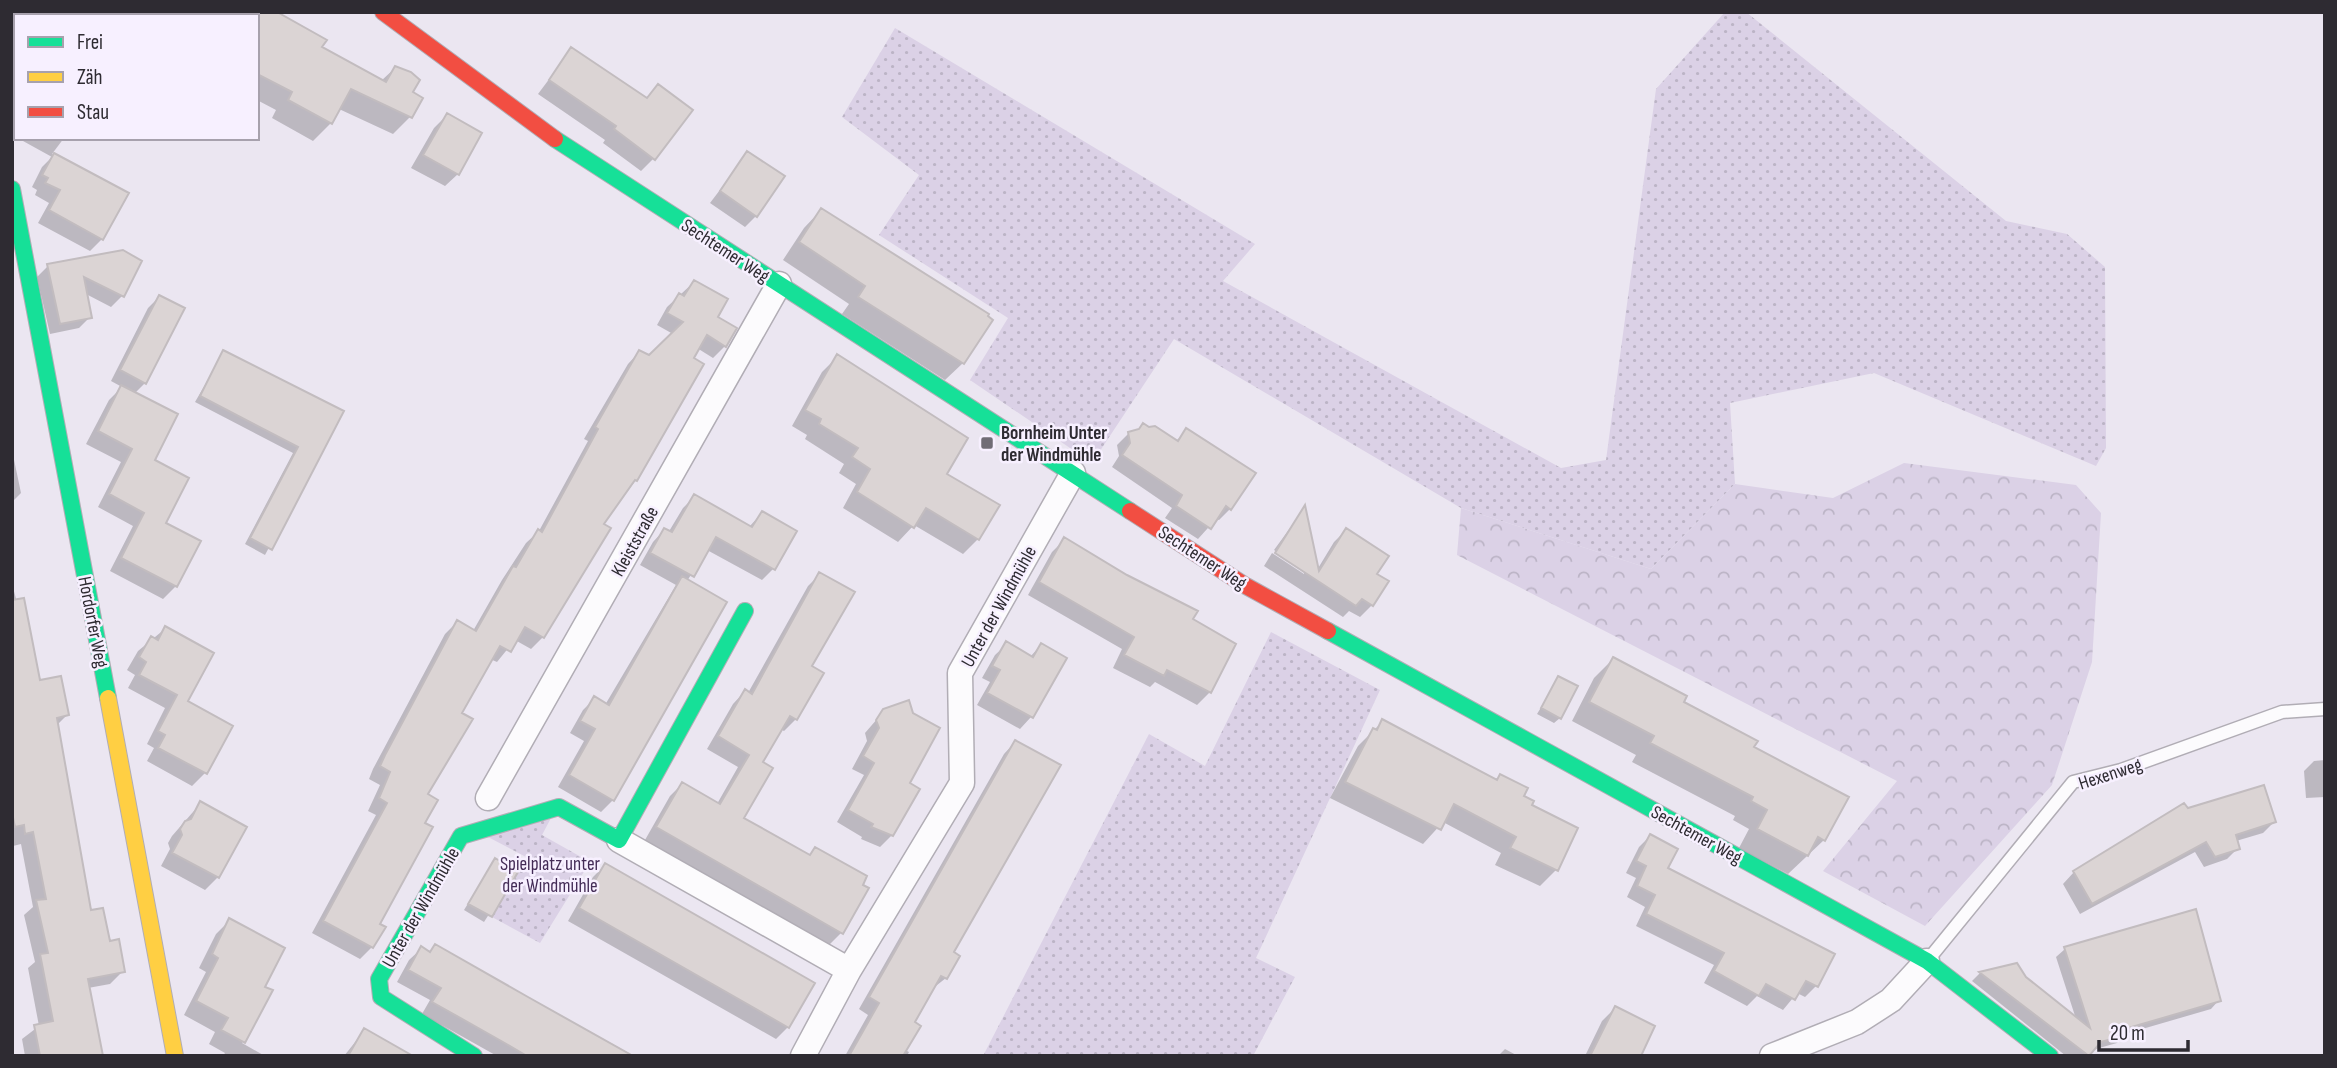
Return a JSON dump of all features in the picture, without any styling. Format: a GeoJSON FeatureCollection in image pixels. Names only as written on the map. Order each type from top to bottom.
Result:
{"type":"FeatureCollection","features":[{"type":"Feature","properties":{"kind":"street","name":"Sechtemer Weg"},"geometry":{"type":"LineString","coordinates":[[383,12],[525,120],[1246,586],[1927,961],[2050,1056]]}},
{"type":"Feature","properties":{"kind":"street","name":"Hordorfer Weg"},"geometry":{"type":"LineString","coordinates":[[12,188],[18,256],[175,1056]]}},
{"type":"Feature","properties":{"kind":"street","name":"Kleiststraße"},"geometry":{"type":"LineString","coordinates":[[488,798],[779,284]]}},
{"type":"Feature","properties":{"kind":"street","name":"Unter der Windmühle"},"geometry":{"type":"LineString","coordinates":[[803,1056],[849,970],[962,783],[960,673],[1073,473]]}},
{"type":"Feature","properties":{"kind":"street"},"geometry":{"type":"LineString","coordinates":[[619,840],[745,611]]}},
{"type":"Feature","properties":{"kind":"street","name":"Unter der Windmühle"},"geometry":{"type":"LineString","coordinates":[[474,1056],[407,1016],[381,997],[379,979],[461,836],[559,807],[849,970]]}},
{"type":"Feature","properties":{"kind":"street"},"geometry":{"type":"LineString","coordinates":[[1772,1056],[1857,1022],[1891,1000],[1927,961]]}},
{"type":"Feature","properties":{"kind":"lane","name":"Hexenweg"},"geometry":{"type":"LineString","coordinates":[[1927,961],[2073,782],[2121,770],[2282,712],[2325,709]]}},
{"type":"Feature","properties":{"kind":"green space"},"geometry":{"type":"Polygon","coordinates":[[[1725,12],[1746,12],[2006,221],[2067,234],[2105,267],[2106,448],[2096,466],[1874,373],[1730,403],[1735,484],[1651,569],[1461,508],[1174,339],[1092,463],[970,380],[1008,318],[879,235],[919,175],[842,117],[895,28],[1255,244],[1223,281],[1561,468],[1606,460],[1656,89],[1725,12]]]}},
{"type":"Feature","properties":{"kind":"green space"},"geometry":{"type":"Polygon","coordinates":[[[1904,463],[2076,485],[2101,513],[2092,662],[2052,785],[1925,926],[1823,871],[1897,781],[1457,555],[1461,508],[1651,569],[1735,484],[1833,498],[1904,463]]]}},
{"type":"Feature","properties":{"kind":"green space"},"geometry":{"type":"Polygon","coordinates":[[[1271,632],[1380,690],[1256,958],[1295,977],[1253,1056],[983,1056],[1149,734],[1205,766],[1271,632]]]}},
{"type":"Feature","properties":{"kind":"green space","name":"Spielplatz unter der Windmühle"},"geometry":{"type":"Polygon","coordinates":[[[551,818],[542,835],[590,862],[540,943],[492,917],[526,857],[488,837],[551,818]]]}},
{"type":"Feature","properties":{"kind":"building"},"geometry":{"type":"Polygon","coordinates":[[[277,12],[327,40],[322,47],[386,82],[395,66],[411,72],[420,80],[413,92],[423,98],[412,118],[351,89],[332,124],[288,100],[292,92],[259,75],[257,14],[277,12]]]}},
{"type":"Feature","properties":{"kind":"building"},"geometry":{"type":"Polygon","coordinates":[[[571,47],[647,98],[658,84],[693,110],[655,160],[614,129],[616,126],[549,80],[571,47]]]}},
{"type":"Feature","properties":{"kind":"building"},"geometry":{"type":"Polygon","coordinates":[[[447,113],[482,133],[459,175],[423,155],[447,113]]]}},
{"type":"Feature","properties":{"kind":"building"},"geometry":{"type":"Polygon","coordinates":[[[747,151],[785,176],[757,217],[720,191],[747,151]]]}},
{"type":"Feature","properties":{"kind":"building"},"geometry":{"type":"Polygon","coordinates":[[[54,153],[129,193],[103,240],[49,210],[60,190],[45,183],[48,178],[42,175],[54,153]]]}},
{"type":"Feature","properties":{"kind":"building"},"geometry":{"type":"Polygon","coordinates":[[[821,208],[989,314],[993,320],[964,364],[858,297],[865,286],[799,242],[821,208]]]}},
{"type":"Feature","properties":{"kind":"building"},"geometry":{"type":"Polygon","coordinates":[[[123,250],[142,261],[124,297],[84,277],[92,318],[60,324],[47,264],[123,250]]]}},
{"type":"Feature","properties":{"kind":"building"},"geometry":{"type":"Polygon","coordinates":[[[694,280],[728,299],[718,317],[737,328],[726,347],[707,335],[694,358],[704,364],[637,481],[635,480],[604,524],[611,528],[544,638],[525,627],[511,652],[500,646],[462,713],[473,719],[428,794],[438,800],[425,823],[433,827],[380,924],[386,927],[373,948],[323,921],[387,803],[379,798],[390,772],[380,766],[385,755],[457,620],[476,631],[513,566],[516,567],[538,529],[542,532],[598,429],[595,427],[639,350],[649,355],[683,322],[667,313],[679,293],[684,296],[694,280]]]}},
{"type":"Feature","properties":{"kind":"building"},"geometry":{"type":"Polygon","coordinates":[[[159,295],[185,308],[146,384],[120,370],[159,295]]]}},
{"type":"Feature","properties":{"kind":"building"},"geometry":{"type":"Polygon","coordinates":[[[223,350],[344,411],[272,550],[250,538],[298,447],[200,396],[223,350]]]}},
{"type":"Feature","properties":{"kind":"building"},"geometry":{"type":"Polygon","coordinates":[[[837,354],[968,438],[947,474],[1000,505],[979,540],[926,508],[914,528],[857,492],[870,469],[852,457],[858,448],[819,424],[821,419],[805,410],[837,354]]]}},
{"type":"Feature","properties":{"kind":"building"},"geometry":{"type":"Polygon","coordinates":[[[121,385],[178,414],[155,460],[189,478],[166,523],[201,541],[177,587],[121,558],[144,513],[109,494],[132,449],[98,431],[121,385]]]}},
{"type":"Feature","properties":{"kind":"building"},"geometry":{"type":"Polygon","coordinates":[[[1143,423],[1149,427],[1155,426],[1178,441],[1186,428],[1256,473],[1231,510],[1226,506],[1211,529],[1176,506],[1182,495],[1122,455],[1130,443],[1128,432],[1139,429],[1143,423]]]}},
{"type":"Feature","properties":{"kind":"building"},"geometry":{"type":"Polygon","coordinates":[[[694,494],[752,527],[762,511],[797,531],[775,570],[716,537],[694,577],[650,553],[664,528],[672,532],[694,494]]]}},
{"type":"Feature","properties":{"kind":"building"},"geometry":{"type":"Polygon","coordinates":[[[1305,505],[1319,571],[1346,528],[1389,556],[1377,574],[1389,581],[1373,606],[1362,599],[1356,606],[1275,553],[1305,505]]]}},
{"type":"Feature","properties":{"kind":"building"},"geometry":{"type":"Polygon","coordinates":[[[1064,537],[1127,575],[1198,611],[1193,619],[1236,644],[1211,693],[1167,670],[1164,676],[1124,655],[1134,637],[1039,582],[1064,537]]]}},
{"type":"Feature","properties":{"kind":"building"},"geometry":{"type":"Polygon","coordinates":[[[819,572],[855,592],[812,666],[824,673],[797,720],[790,716],[763,762],[773,768],[744,818],[810,855],[815,847],[867,876],[863,885],[869,888],[843,934],[656,827],[682,782],[720,804],[749,755],[718,736],[745,689],[752,694],[819,572]]]}},
{"type":"Feature","properties":{"kind":"building"},"geometry":{"type":"Polygon","coordinates":[[[682,576],[727,602],[614,801],[569,775],[595,729],[580,721],[594,696],[609,705],[682,576]]]}},
{"type":"Feature","properties":{"kind":"building"},"geometry":{"type":"Polygon","coordinates":[[[24,598],[40,680],[61,676],[69,715],[57,718],[91,910],[103,908],[110,941],[119,939],[125,972],[88,979],[103,1056],[40,1056],[34,1025],[53,1021],[40,954],[48,953],[36,900],[46,899],[33,832],[25,834],[24,825],[15,827],[12,813],[12,600],[24,598]]]}},
{"type":"Feature","properties":{"kind":"building"},"geometry":{"type":"Polygon","coordinates":[[[165,626],[214,653],[188,701],[233,726],[207,774],[158,748],[165,735],[158,731],[177,695],[139,675],[146,662],[139,657],[151,636],[158,640],[165,626]]]}},
{"type":"Feature","properties":{"kind":"building"},"geometry":{"type":"Polygon","coordinates":[[[1006,641],[1033,657],[1041,643],[1067,658],[1033,718],[987,693],[1000,670],[992,666],[1006,641]]]}},
{"type":"Feature","properties":{"kind":"building"},"geometry":{"type":"Polygon","coordinates":[[[1613,657],[1687,696],[1684,702],[1758,741],[1754,747],[1849,797],[1825,841],[1818,837],[1808,856],[1757,829],[1767,810],[1751,801],[1753,797],[1650,743],[1654,736],[1589,702],[1613,657]]]}},
{"type":"Feature","properties":{"kind":"building"},"geometry":{"type":"Polygon","coordinates":[[[1558,676],[1578,686],[1561,719],[1541,708],[1558,676]]]}},
{"type":"Feature","properties":{"kind":"building"},"geometry":{"type":"Polygon","coordinates":[[[909,700],[913,713],[940,728],[910,783],[920,789],[893,836],[871,827],[873,824],[848,810],[874,763],[863,756],[879,728],[876,720],[883,709],[909,700]]]}},
{"type":"Feature","properties":{"kind":"building"},"geometry":{"type":"Polygon","coordinates":[[[1382,719],[1497,780],[1500,774],[1528,788],[1524,796],[1534,801],[1532,805],[1578,828],[1558,871],[1510,848],[1516,837],[1454,804],[1441,830],[1345,782],[1373,728],[1377,730],[1382,719]]]}},
{"type":"Feature","properties":{"kind":"building"},"geometry":{"type":"Polygon","coordinates":[[[1015,740],[1061,765],[954,952],[960,956],[947,979],[941,976],[915,1022],[921,1026],[903,1056],[849,1056],[879,1003],[869,997],[1015,740]]]}},
{"type":"Feature","properties":{"kind":"building"},"geometry":{"type":"Polygon","coordinates":[[[2264,785],[2276,822],[2236,835],[2240,849],[2215,857],[2206,842],[2092,904],[2073,871],[2184,803],[2188,808],[2264,785]]]}},
{"type":"Feature","properties":{"kind":"building"},"geometry":{"type":"Polygon","coordinates":[[[200,801],[247,827],[219,878],[172,853],[182,835],[180,829],[185,821],[191,819],[200,801]]]}},
{"type":"Feature","properties":{"kind":"building"},"geometry":{"type":"Polygon","coordinates":[[[1650,834],[1678,849],[1668,868],[1835,954],[1818,987],[1806,981],[1795,1000],[1766,984],[1759,996],[1714,971],[1724,953],[1646,914],[1655,895],[1637,886],[1646,866],[1636,861],[1650,834]]]}},
{"type":"Feature","properties":{"kind":"building"},"geometry":{"type":"Polygon","coordinates":[[[495,858],[518,872],[492,917],[468,904],[495,858]]]}},
{"type":"Feature","properties":{"kind":"building"},"geometry":{"type":"Polygon","coordinates":[[[605,863],[815,983],[789,1028],[579,908],[605,863]]]}},
{"type":"Feature","properties":{"kind":"building"},"geometry":{"type":"Polygon","coordinates":[[[2196,909],[2221,1001],[2125,1029],[2127,1035],[2101,1042],[2089,1056],[1979,972],[2017,963],[2026,977],[2090,1028],[2064,947],[2196,909]]]}},
{"type":"Feature","properties":{"kind":"building"},"geometry":{"type":"Polygon","coordinates":[[[229,918],[285,948],[265,987],[273,990],[245,1043],[221,1030],[228,1018],[196,1001],[218,958],[212,954],[229,918]]]}},
{"type":"Feature","properties":{"kind":"building"},"geometry":{"type":"Polygon","coordinates":[[[435,944],[633,1056],[527,1056],[432,1002],[441,988],[408,970],[421,946],[430,952],[435,944]]]}},
{"type":"Feature","properties":{"kind":"building"},"geometry":{"type":"Polygon","coordinates":[[[1615,1006],[1655,1026],[1641,1056],[1590,1056],[1615,1006]]]}},
{"type":"Feature","properties":{"kind":"building"},"geometry":{"type":"Polygon","coordinates":[[[364,1028],[413,1056],[348,1056],[364,1028]]]}},
{"type":"Feature","properties":{"kind":"traffic: fast"},"geometry":{"type":"LineString","coordinates":[[555,139],[1130,511]]}},
{"type":"Feature","properties":{"kind":"traffic: fast"},"geometry":{"type":"LineString","coordinates":[[12,189],[108,698]]}},
{"type":"Feature","properties":{"kind":"traffic: fast"},"geometry":{"type":"LineString","coordinates":[[474,1056],[381,997],[379,979],[461,836],[559,807],[619,840],[745,611]]}},
{"type":"Feature","properties":{"kind":"traffic: fast"},"geometry":{"type":"LineString","coordinates":[[1328,631],[1927,961],[2050,1056]]}},
{"type":"Feature","properties":{"kind":"traffic: slow"},"geometry":{"type":"LineString","coordinates":[[108,698],[175,1056]]}},
{"type":"Feature","properties":{"kind":"traffic: jam"},"geometry":{"type":"LineString","coordinates":[[383,12],[555,139]]}},
{"type":"Feature","properties":{"kind":"traffic: jam"},"geometry":{"type":"LineString","coordinates":[[1130,511],[1246,586],[1328,631]]}},
{"type":"Feature","properties":{"kind":"place","name":"Bornheim Unter der Windmühle"},"geometry":{"type":"Point","coordinates":[987,443]}}]}
